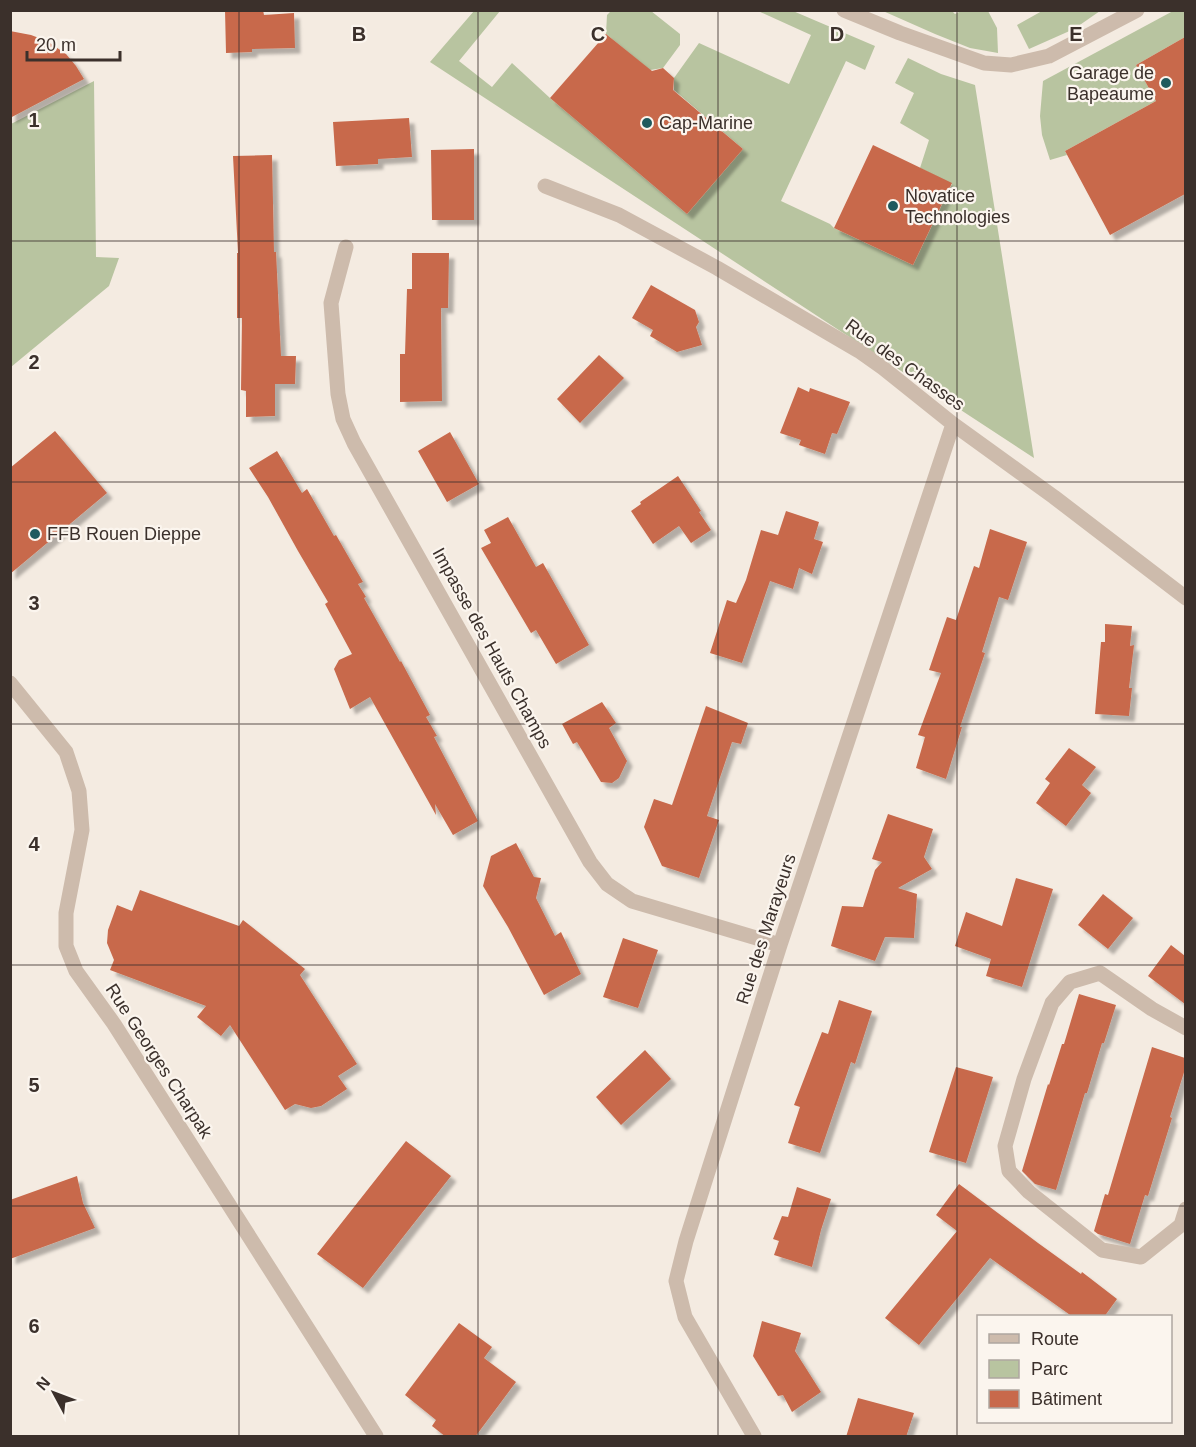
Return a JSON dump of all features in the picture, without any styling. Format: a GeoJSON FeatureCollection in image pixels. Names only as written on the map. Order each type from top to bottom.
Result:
{"type":"FeatureCollection","features":[{"type":"Feature","properties":{"kind":"street"},"geometry":{"type":"LineString","coordinates":[[844,10],[984,63],[1011,65],[1049,56],[1137,10]]}},
{"type":"Feature","properties":{"kind":"street","name":"Rue des Chasses"},"geometry":{"type":"LineString","coordinates":[[545,186],[619,215],[826,331],[883,368],[953,424],[1054,497],[1185,598]]}},
{"type":"Feature","properties":{"kind":"street","name":"Impasse des Hauts Champs"},"geometry":{"type":"LineString","coordinates":[[346,247],[331,303],[334,363],[343,419],[354,443],[590,862],[607,884],[632,901],[780,945]]}},
{"type":"Feature","properties":{"kind":"street","name":"Rue des Marayeurs"},"geometry":{"type":"LineString","coordinates":[[754,1437],[685,1317],[676,1281],[686,1241],[780,945],[953,424]]}},
{"type":"Feature","properties":{"kind":"street","name":"Rue Georges Charpak"},"geometry":{"type":"LineString","coordinates":[[10,683],[66,752],[79,791],[82,830],[66,913],[66,946],[76,971],[114,1024],[376,1437]]}},
{"type":"Feature","properties":{"kind":"street"},"geometry":{"type":"LineString","coordinates":[[1185,1028],[1100,973],[1070,982],[1052,1003],[1024,1079],[1005,1146],[1009,1171],[1029,1192],[1102,1250],[1141,1257],[1181,1225],[1185,1209]]}},
{"type":"Feature","properties":{"kind":"green space"},"geometry":{"type":"Polygon","coordinates":[[[474,11],[500,11],[459,61],[492,87],[512,63],[687,214],[743,149],[674,90],[674,78],[699,43],[789,84],[811,35],[758,11],[793,11],[875,46],[865,70],[846,61],[781,201],[913,265],[952,184],[920,168],[929,140],[900,123],[914,93],[895,83],[908,58],[941,74],[975,85],[1034,458],[430,62],[474,11]]]}},
{"type":"Feature","properties":{"kind":"green space"},"geometry":{"type":"Polygon","coordinates":[[[611,11],[651,11],[680,34],[680,45],[663,68],[650,70],[606,34],[607,15],[611,11]]]}},
{"type":"Feature","properties":{"kind":"green space"},"geometry":{"type":"Polygon","coordinates":[[[883,11],[952,11],[955,14],[961,11],[988,11],[997,28],[998,53],[970,48],[883,11]]]}},
{"type":"Feature","properties":{"kind":"green space"},"geometry":{"type":"Polygon","coordinates":[[[1042,11],[1100,11],[1074,29],[1029,49],[1017,25],[1042,11]]]}},
{"type":"Feature","properties":{"kind":"green space"},"geometry":{"type":"Polygon","coordinates":[[[1173,11],[1185,11],[1185,37],[1136,65],[1156,101],[1065,151],[1067,155],[1050,160],[1042,135],[1040,116],[1043,81],[1173,11]]]}},
{"type":"Feature","properties":{"kind":"green space"},"geometry":{"type":"Polygon","coordinates":[[[94,81],[96,257],[119,258],[109,286],[11,367],[11,124],[94,81]]]}},
{"type":"Feature","properties":{"kind":"building"},"geometry":{"type":"Polygon","coordinates":[[[225,10],[263,10],[264,15],[294,13],[295,48],[252,49],[252,52],[226,53],[225,10]]]}},
{"type":"Feature","properties":{"kind":"building"},"geometry":{"type":"Polygon","coordinates":[[[10,31],[47,41],[66,54],[84,79],[10,118],[10,31]]]}},
{"type":"Feature","properties":{"kind":"building","name":"Cap-Marine"},"geometry":{"type":"Polygon","coordinates":[[[606,34],[652,71],[663,68],[674,78],[673,90],[743,149],[687,214],[550,98],[606,34]]]}},
{"type":"Feature","properties":{"kind":"building"},"geometry":{"type":"Polygon","coordinates":[[[1185,37],[1185,194],[1110,235],[1065,151],[1156,101],[1136,65],[1185,37]]]}},
{"type":"Feature","properties":{"kind":"building"},"geometry":{"type":"Polygon","coordinates":[[[409,118],[412,157],[378,159],[378,164],[336,166],[333,122],[409,118]]]}},
{"type":"Feature","properties":{"kind":"building","name":"Novatice Technologies"},"geometry":{"type":"Polygon","coordinates":[[[873,145],[952,183],[913,265],[834,228],[873,145]]]}},
{"type":"Feature","properties":{"kind":"building"},"geometry":{"type":"Polygon","coordinates":[[[474,149],[474,220],[432,220],[431,150],[474,149]]]}},
{"type":"Feature","properties":{"kind":"building"},"geometry":{"type":"Polygon","coordinates":[[[272,155],[274,252],[276,252],[281,356],[296,356],[295,384],[275,384],[275,416],[246,417],[246,391],[241,390],[242,318],[237,318],[238,253],[233,156],[272,155]]]}},
{"type":"Feature","properties":{"kind":"building"},"geometry":{"type":"Polygon","coordinates":[[[412,253],[449,253],[448,308],[441,308],[442,401],[400,402],[400,354],[405,354],[407,289],[412,289],[412,253]]]}},
{"type":"Feature","properties":{"kind":"building"},"geometry":{"type":"Polygon","coordinates":[[[651,285],[695,310],[699,322],[696,327],[702,345],[677,352],[650,336],[653,330],[632,318],[651,285]]]}},
{"type":"Feature","properties":{"kind":"building"},"geometry":{"type":"Polygon","coordinates":[[[599,355],[624,378],[580,423],[557,399],[599,355]]]}},
{"type":"Feature","properties":{"kind":"building"},"geometry":{"type":"Polygon","coordinates":[[[798,387],[809,392],[810,388],[850,402],[837,434],[832,433],[825,454],[799,445],[801,440],[780,433],[798,387]]]}},
{"type":"Feature","properties":{"kind":"building","name":"FFB Rouen Dieppe"},"geometry":{"type":"Polygon","coordinates":[[[55,431],[107,493],[10,574],[10,468],[55,431]]]}},
{"type":"Feature","properties":{"kind":"building"},"geometry":{"type":"Polygon","coordinates":[[[450,432],[479,484],[447,502],[418,451],[450,432]]]}},
{"type":"Feature","properties":{"kind":"building"},"geometry":{"type":"Polygon","coordinates":[[[277,451],[302,493],[307,489],[334,536],[336,535],[363,582],[358,584],[366,597],[364,598],[430,715],[426,717],[437,736],[434,737],[478,821],[453,835],[435,804],[436,815],[370,697],[350,709],[334,669],[339,660],[352,654],[325,604],[328,602],[249,468],[277,451]]]}},
{"type":"Feature","properties":{"kind":"building"},"geometry":{"type":"Polygon","coordinates":[[[678,476],[711,530],[691,543],[679,526],[653,544],[631,511],[641,504],[640,502],[678,476]]]}},
{"type":"Feature","properties":{"kind":"building"},"geometry":{"type":"Polygon","coordinates":[[[786,511],[819,522],[814,539],[823,542],[812,574],[799,568],[793,589],[770,581],[742,663],[710,653],[727,600],[736,603],[746,580],[761,530],[778,535],[786,511]]]}},
{"type":"Feature","properties":{"kind":"building"},"geometry":{"type":"Polygon","coordinates":[[[508,517],[536,567],[543,563],[589,645],[556,664],[536,630],[531,633],[481,548],[491,543],[484,530],[508,517]]]}},
{"type":"Feature","properties":{"kind":"building"},"geometry":{"type":"Polygon","coordinates":[[[990,529],[1027,542],[1008,600],[999,597],[982,652],[985,653],[960,727],[962,727],[946,779],[916,768],[925,737],[918,735],[941,673],[929,670],[947,617],[956,620],[974,566],[979,568],[990,529]]]}},
{"type":"Feature","properties":{"kind":"building"},"geometry":{"type":"Polygon","coordinates":[[[1105,624],[1132,626],[1130,646],[1134,645],[1129,688],[1132,688],[1129,716],[1095,714],[1101,642],[1105,642],[1105,624]]]}},
{"type":"Feature","properties":{"kind":"building"},"geometry":{"type":"Polygon","coordinates":[[[602,702],[616,723],[609,728],[627,761],[619,778],[612,783],[601,782],[577,742],[573,744],[562,724],[602,702]]]}},
{"type":"Feature","properties":{"kind":"building"},"geometry":{"type":"Polygon","coordinates":[[[706,706],[748,723],[741,744],[732,742],[707,816],[719,820],[699,878],[662,866],[644,827],[654,799],[672,805],[706,706]]]}},
{"type":"Feature","properties":{"kind":"building"},"geometry":{"type":"Polygon","coordinates":[[[1069,748],[1096,767],[1082,785],[1091,793],[1066,826],[1036,803],[1050,783],[1045,779],[1069,748]]]}},
{"type":"Feature","properties":{"kind":"building"},"geometry":{"type":"Polygon","coordinates":[[[888,814],[933,829],[924,857],[932,869],[898,888],[917,894],[914,938],[885,937],[875,961],[831,946],[842,906],[863,907],[875,870],[882,862],[872,859],[888,814]]]}},
{"type":"Feature","properties":{"kind":"building"},"geometry":{"type":"Polygon","coordinates":[[[516,843],[534,877],[541,878],[536,898],[555,936],[561,932],[581,974],[544,995],[483,886],[491,856],[516,843]]]}},
{"type":"Feature","properties":{"kind":"building"},"geometry":{"type":"Polygon","coordinates":[[[1016,878],[1053,889],[1022,987],[986,976],[991,959],[955,946],[966,912],[1002,926],[1016,878]]]}},
{"type":"Feature","properties":{"kind":"building"},"geometry":{"type":"Polygon","coordinates":[[[140,890],[239,926],[243,920],[305,969],[300,975],[357,1064],[338,1076],[347,1089],[321,1106],[311,1108],[295,1104],[285,1110],[230,1025],[221,1036],[197,1017],[206,1006],[110,970],[114,960],[107,943],[108,930],[117,905],[132,911],[140,890]]]}},
{"type":"Feature","properties":{"kind":"building"},"geometry":{"type":"Polygon","coordinates":[[[1103,894],[1133,918],[1108,949],[1078,925],[1103,894]]]}},
{"type":"Feature","properties":{"kind":"building"},"geometry":{"type":"Polygon","coordinates":[[[623,938],[658,950],[638,1008],[603,997],[623,938]]]}},
{"type":"Feature","properties":{"kind":"building"},"geometry":{"type":"Polygon","coordinates":[[[1171,945],[1185,956],[1185,1004],[1148,976],[1171,945]]]}},
{"type":"Feature","properties":{"kind":"building"},"geometry":{"type":"Polygon","coordinates":[[[1079,994],[1116,1005],[1087,1093],[1085,1093],[1056,1190],[1035,1184],[1022,1171],[1048,1084],[1062,1044],[1064,1044],[1079,994]]]}},
{"type":"Feature","properties":{"kind":"building"},"geometry":{"type":"Polygon","coordinates":[[[839,1000],[872,1011],[855,1064],[851,1062],[820,1153],[788,1143],[800,1107],[794,1105],[822,1032],[828,1034],[839,1000]]]}},
{"type":"Feature","properties":{"kind":"building"},"geometry":{"type":"Polygon","coordinates":[[[1152,1047],[1185,1058],[1185,1069],[1148,1196],[1145,1195],[1130,1244],[1094,1231],[1105,1194],[1108,1195],[1152,1047]]]}},
{"type":"Feature","properties":{"kind":"building"},"geometry":{"type":"Polygon","coordinates":[[[645,1050],[671,1079],[621,1125],[596,1097],[645,1050]]]}},
{"type":"Feature","properties":{"kind":"building"},"geometry":{"type":"Polygon","coordinates":[[[956,1067],[993,1077],[966,1163],[929,1152],[956,1067]]]}},
{"type":"Feature","properties":{"kind":"building"},"geometry":{"type":"Polygon","coordinates":[[[406,1141],[451,1176],[363,1288],[317,1254],[406,1141]]]}},
{"type":"Feature","properties":{"kind":"building"},"geometry":{"type":"Polygon","coordinates":[[[77,1176],[83,1203],[95,1228],[10,1259],[10,1200],[77,1176]]]}},
{"type":"Feature","properties":{"kind":"building"},"geometry":{"type":"Polygon","coordinates":[[[959,1184],[1117,1299],[1105,1315],[1070,1315],[990,1258],[919,1345],[885,1318],[957,1231],[936,1215],[959,1184]]]}},
{"type":"Feature","properties":{"kind":"building"},"geometry":{"type":"Polygon","coordinates":[[[797,1187],[831,1199],[812,1267],[774,1255],[779,1241],[773,1239],[782,1216],[788,1217],[797,1187]]]}},
{"type":"Feature","properties":{"kind":"building"},"geometry":{"type":"Polygon","coordinates":[[[762,1321],[801,1333],[795,1351],[821,1392],[792,1412],[783,1395],[778,1396],[753,1356],[762,1321]]]}},
{"type":"Feature","properties":{"kind":"building"},"geometry":{"type":"Polygon","coordinates":[[[459,1323],[492,1347],[484,1358],[516,1382],[475,1437],[446,1437],[432,1426],[436,1420],[405,1395],[459,1323]]]}},
{"type":"Feature","properties":{"kind":"building"},"geometry":{"type":"Polygon","coordinates":[[[858,1398],[914,1413],[906,1437],[846,1437],[858,1398]]]}},
{"type":"Feature","properties":{"kind":"place","name":"Garage de Bapeaume"},"geometry":{"type":"Point","coordinates":[1166,83]}},
{"type":"Feature","properties":{"kind":"place","name":"Cap-Marine"},"geometry":{"type":"Point","coordinates":[647,123]}},
{"type":"Feature","properties":{"kind":"place","name":"Novatice Technologies"},"geometry":{"type":"Point","coordinates":[893,206]}},
{"type":"Feature","properties":{"kind":"place","name":"FFB Rouen Dieppe"},"geometry":{"type":"Point","coordinates":[35,534]}}]}
